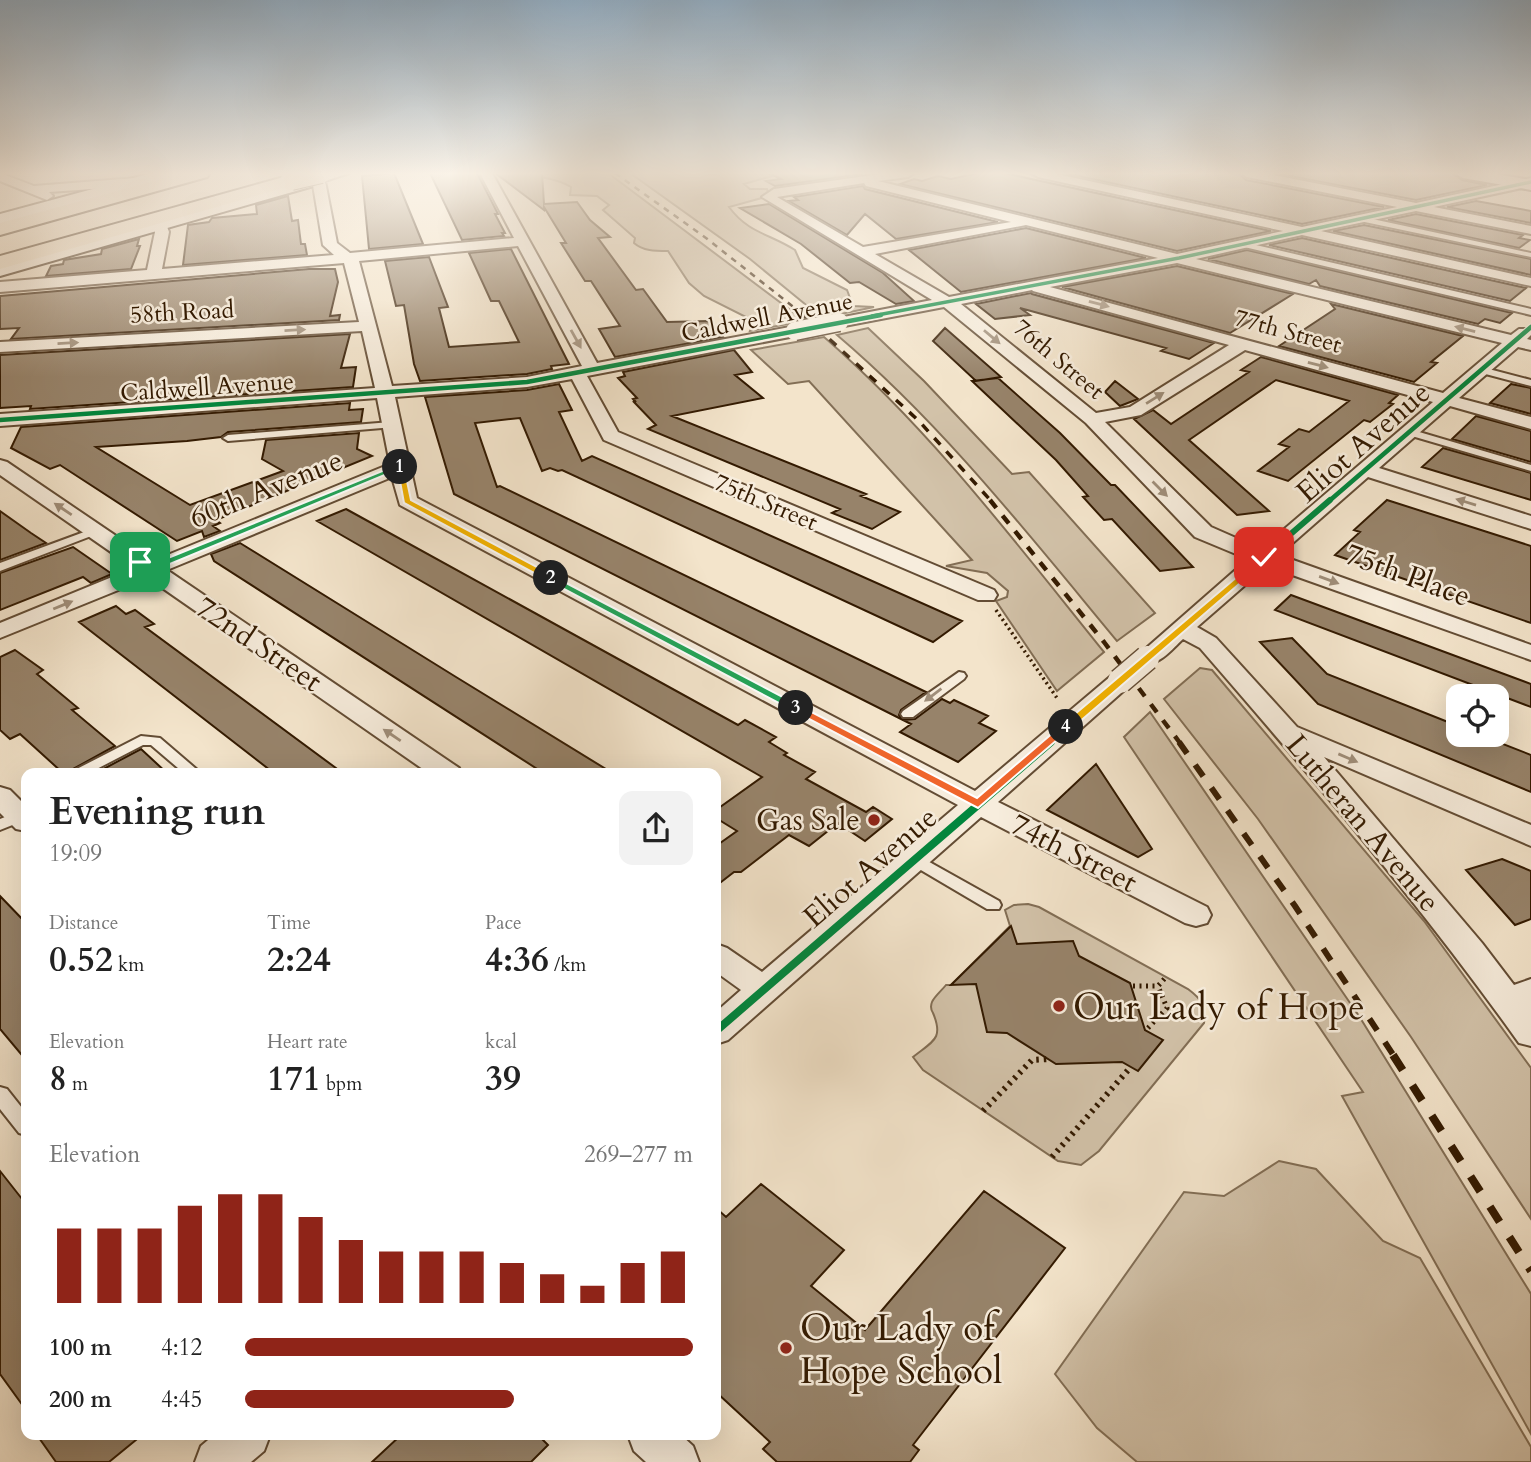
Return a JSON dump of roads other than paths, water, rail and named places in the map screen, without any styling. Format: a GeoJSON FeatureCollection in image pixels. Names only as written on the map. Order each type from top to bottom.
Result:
{"type":"FeatureCollection","features":[{"type":"Feature","properties":{"kind":"highway"},"geometry":{"type":"LineString","coordinates":[[0,252],[40,241]]}},
{"type":"Feature","properties":{"kind":"highway"},"geometry":{"type":"LineString","coordinates":[[0,263],[70,241]]}},
{"type":"Feature","properties":{"kind":"street"},"geometry":{"type":"LineString","coordinates":[[0,270],[100,241]]}},
{"type":"Feature","properties":{"kind":"street"},"geometry":{"type":"LineString","coordinates":[[154,274],[160,241]]}},
{"type":"Feature","properties":{"kind":"street","name":"74th Street"},"geometry":{"type":"LineString","coordinates":[[329,241],[330,245],[353,263],[407,501],[978,804],[1196,915]]}},
{"type":"Feature","properties":{"kind":"street"},"geometry":{"type":"LineString","coordinates":[[0,287],[520,241]]}},
{"type":"Feature","properties":{"kind":"street","name":"75th Street"},"geometry":{"type":"LineString","coordinates":[[522,241],[585,372],[611,436],[986,595]]}},
{"type":"Feature","properties":{"kind":"street","name":"76th Street"},"geometry":{"type":"LineString","coordinates":[[842,241],[955,307],[1092,419],[1203,531],[1224,543],[1264,557]]}},
{"type":"Feature","properties":{"kind":"street"},"geometry":{"type":"LineString","coordinates":[[860,252],[921,241]]}},
{"type":"Feature","properties":{"kind":"street"},"geometry":{"type":"LineString","coordinates":[[1109,241],[1523,343]]}},
{"type":"Feature","properties":{"kind":"street","name":"Caldwell Avenue"},"geometry":{"type":"LineString","coordinates":[[0,420],[503,385],[585,372],[1256,241]]}},
{"type":"Feature","properties":{"kind":"street"},"geometry":{"type":"LineString","coordinates":[[1349,241],[1531,282]]}},
{"type":"Feature","properties":{"kind":"street"},"geometry":{"type":"LineString","coordinates":[[23,285],[35,260]]}},
{"type":"Feature","properties":{"kind":"street","name":"77th Street"},"geometry":{"type":"LineString","coordinates":[[1033,286],[1531,423]]}},
{"type":"Feature","properties":{"kind":"street","name":"58th Road"},"geometry":{"type":"LineString","coordinates":[[0,347],[367,326]]}},
{"type":"Feature","properties":{"kind":"street","name":"Eliot Avenue"},"geometry":{"type":"LineString","coordinates":[[721,1027],[1481,370],[1523,343],[1531,327]]}},
{"type":"Feature","properties":{"kind":"street"},"geometry":{"type":"LineString","coordinates":[[1092,419],[1135,411],[1243,344]]}},
{"type":"Feature","properties":{"kind":"street","name":"72nd Street"},"geometry":{"type":"LineString","coordinates":[[0,466],[440,768]]}},
{"type":"Feature","properties":{"kind":"street","name":"60th Avenue"},"geometry":{"type":"LineString","coordinates":[[0,631],[400,467]]}},
{"type":"Feature","properties":{"kind":"street"},"geometry":{"type":"LineString","coordinates":[[1365,470],[1531,523]]}},
{"type":"Feature","properties":{"kind":"street","name":"75th Place"},"geometry":{"type":"LineString","coordinates":[[1264,557],[1531,653]]}},
{"type":"Feature","properties":{"kind":"street","name":"Lutheran Avenue"},"geometry":{"type":"LineString","coordinates":[[1181,628],[1208,643],[1360,815],[1471,951],[1519,996],[1531,1033]]}},
{"type":"Feature","properties":{"kind":"street"},"geometry":{"type":"LineString","coordinates":[[1285,731],[1531,836]]}},
{"type":"Feature","properties":{"kind":"street"},"geometry":{"type":"LineString","coordinates":[[721,960],[764,990]]}},
{"type":"Feature","properties":{"kind":"street"},"geometry":{"type":"LineString","coordinates":[[217,1462],[242,1440]]}},
{"type":"Feature","properties":{"kind":"street"},"geometry":{"type":"LineString","coordinates":[[655,1440],[677,1462]]}},
{"type":"Feature","properties":{"kind":"lane"},"geometry":{"type":"LineString","coordinates":[[1467,241],[1531,255]]}},
{"type":"Feature","properties":{"kind":"lane"},"geometry":{"type":"LineString","coordinates":[[1243,244],[1531,312]]}},
{"type":"Feature","properties":{"kind":"lane"},"geometry":{"type":"LineString","coordinates":[[1481,370],[1531,383]]}},
{"type":"Feature","properties":{"kind":"lane"},"geometry":{"type":"LineString","coordinates":[[228,438],[391,425]]}},
{"type":"Feature","properties":{"kind":"lane"},"geometry":{"type":"LineString","coordinates":[[1409,432],[1531,468]]}},
{"type":"Feature","properties":{"kind":"lane"},"geometry":{"type":"LineString","coordinates":[[0,567],[95,531]]}},
{"type":"Feature","properties":{"kind":"lane"},"geometry":{"type":"LineString","coordinates":[[908,714],[959,677]]}},
{"type":"Feature","properties":{"kind":"lane"},"geometry":{"type":"LineString","coordinates":[[86,768],[141,740],[155,741],[188,768]]}},
{"type":"Feature","properties":{"kind":"lane"},"geometry":{"type":"LineString","coordinates":[[915,859],[993,905]]}},
{"type":"Feature","properties":{"kind":"lane"},"geometry":{"type":"LineString","coordinates":[[0,1095],[21,1121]]}},
{"type":"Feature","properties":{"kind":"railway"},"geometry":{"type":"LineString","coordinates":[[710,241],[805,316]]}},
{"type":"Feature","properties":{"kind":"railway"},"geometry":{"type":"LineString","coordinates":[[803,315],[919,421],[992,502]]}},
{"type":"Feature","properties":{"kind":"railway"},"geometry":{"type":"LineString","coordinates":[[990,500],[1104,642],[1180,743]]}},
{"type":"Feature","properties":{"kind":"railway"},"geometry":{"type":"LineString","coordinates":[[1179,742],[1295,906],[1394,1056]]}},
{"type":"Feature","properties":{"kind":"railway"},"geometry":{"type":"LineString","coordinates":[[1393,1055],[1531,1271]]}},
{"type":"Feature","properties":{"kind":"place","name":"Gas Sale"},"geometry":{"type":"Point","coordinates":[874,820]}},
{"type":"Feature","properties":{"kind":"place","name":"Our Lady of Hope"},"geometry":{"type":"Point","coordinates":[1059,1006]}},
{"type":"Feature","properties":{"kind":"place","name":"Our Lady of Hope School"},"geometry":{"type":"Point","coordinates":[786,1348]}}]}
